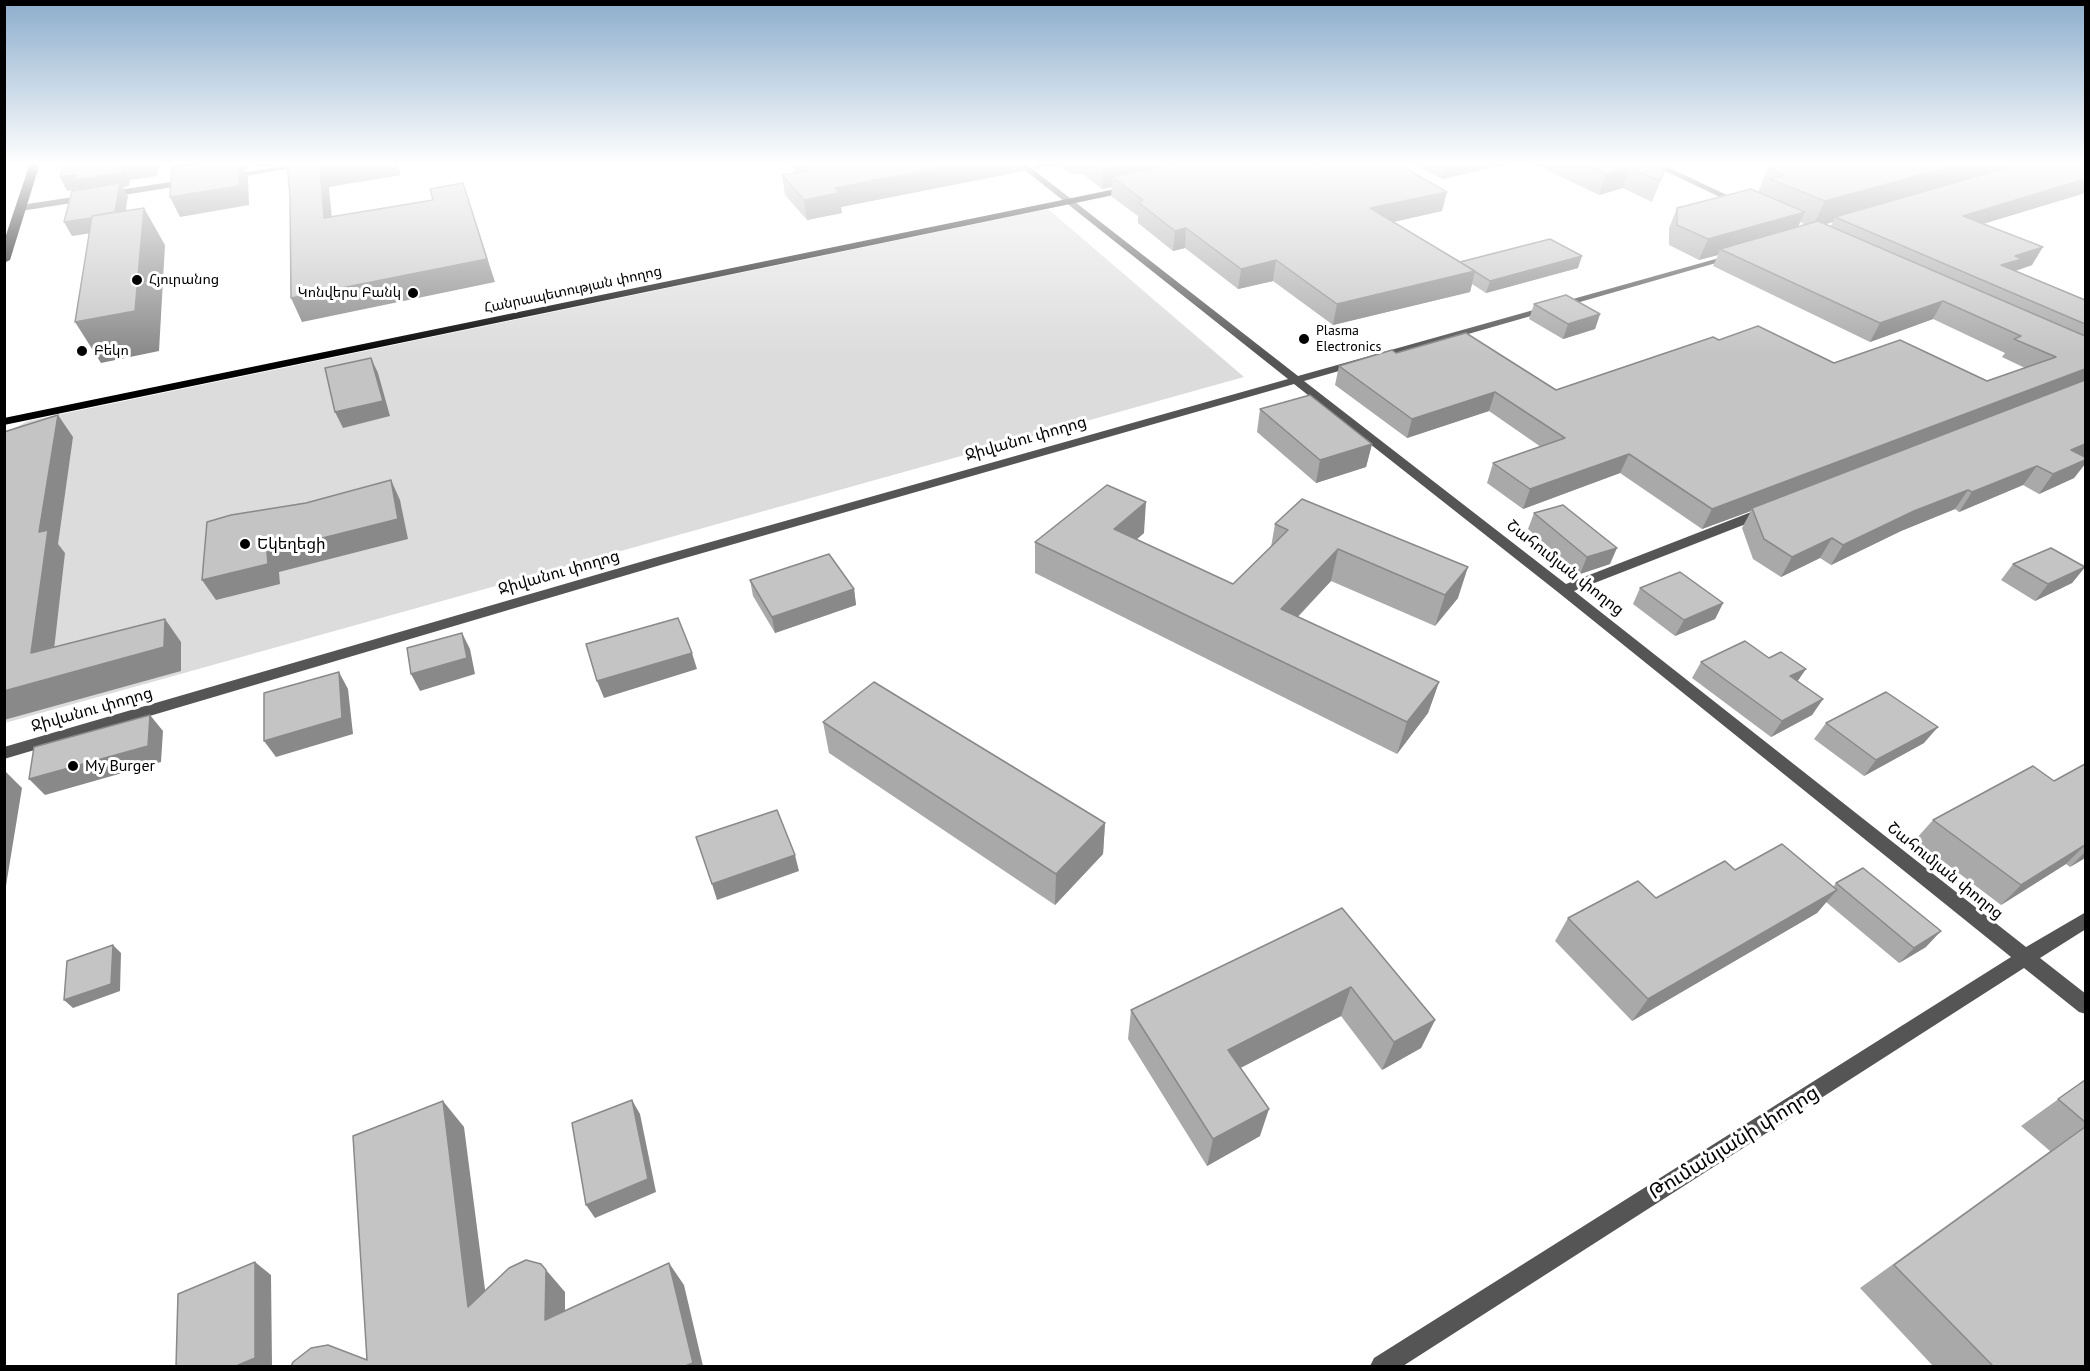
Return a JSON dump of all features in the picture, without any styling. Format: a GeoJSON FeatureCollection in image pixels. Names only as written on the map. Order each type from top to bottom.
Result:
{"type":"FeatureCollection","features":[{"type":"Feature","properties":{"kind":"highway"},"geometry":{"type":"LineString","coordinates":[[4,260],[15,227]]}},
{"type":"Feature","properties":{"kind":"main road","name":"Հանրապետության փողոց"},"geometry":{"type":"LineString","coordinates":[[4,422],[942,227]]}},
{"type":"Feature","properties":{"kind":"street","name":"Շահումյան փողոց"},"geometry":{"type":"LineString","coordinates":[[1100,227],[1564,590],[2085,1006]]}},
{"type":"Feature","properties":{"kind":"street","name":"Ջիվանու փողոց"},"geometry":{"type":"LineString","coordinates":[[4,753],[668,559],[1743,253]]}},
{"type":"Feature","properties":{"kind":"street"},"geometry":{"type":"LineString","coordinates":[[1564,590],[1775,508]]}},
{"type":"Feature","properties":{"kind":"street","name":"Թումանյանի փողոց"},"geometry":{"type":"LineString","coordinates":[[1382,1366],[2026,959],[2085,919]]}},
{"type":"Feature","properties":{"kind":"shaded area"},"geometry":{"type":"Polygon","coordinates":[[[961,227],[1069,227],[1244,377],[5,723],[5,433],[28,421],[961,227]]]}},
{"type":"Feature","properties":{"kind":"building"},"geometry":{"type":"Polygon","coordinates":[[[90,227],[142,227],[135,311],[75,322],[90,227]]]}},
{"type":"Feature","properties":{"kind":"building"},"geometry":{"type":"Polygon","coordinates":[[[290,227],[477,227],[487,259],[291,298],[290,227]]]}},
{"type":"Feature","properties":{"kind":"building"},"geometry":{"type":"Polygon","coordinates":[[[1170,227],[1402,227],[1475,271],[1337,304],[1276,260],[1241,269],[1186,228],[1175,231],[1170,227]]]}},
{"type":"Feature","properties":{"kind":"building"},"geometry":{"type":"Polygon","coordinates":[[[1681,227],[1751,227],[1708,239],[1681,227]]]}},
{"type":"Feature","properties":{"kind":"building"},"geometry":{"type":"Polygon","coordinates":[[[1797,227],[1832,227],[2085,336],[2085,369],[1712,509],[1629,454],[1530,489],[1493,463],[1565,438],[1495,392],[1412,419],[1339,366],[1392,350],[1396,353],[1466,333],[1556,390],[1713,337],[1719,340],[1758,326],[1834,363],[1900,340],[1987,381],[2056,357],[2014,339],[2021,336],[1943,301],[1880,323],[1720,249],[1797,227]]]}},
{"type":"Feature","properties":{"kind":"building"},"geometry":{"type":"Polygon","coordinates":[[[1858,227],[1991,227],[2043,247],[2015,256],[2022,259],[2001,265],[2085,300],[2085,324],[1858,227]]]}},
{"type":"Feature","properties":{"kind":"building"},"geometry":{"type":"Polygon","coordinates":[[[1550,239],[1582,256],[1490,281],[1460,262],[1550,239]]]}},
{"type":"Feature","properties":{"kind":"building"},"geometry":{"type":"Polygon","coordinates":[[[1566,295],[1600,314],[1568,324],[1534,304],[1566,295]]]}},
{"type":"Feature","properties":{"kind":"building"},"geometry":{"type":"Polygon","coordinates":[[[371,358],[383,401],[335,412],[325,368],[371,358]]]}},
{"type":"Feature","properties":{"kind":"building"},"geometry":{"type":"Polygon","coordinates":[[[2085,380],[2085,444],[2071,450],[2085,457],[2085,460],[2053,474],[2037,466],[1972,492],[1968,490],[1914,511],[1843,545],[1832,538],[1792,557],[1764,539],[1752,508],[2085,380]]]}},
{"type":"Feature","properties":{"kind":"building"},"geometry":{"type":"Polygon","coordinates":[[[1310,395],[1372,444],[1320,460],[1260,409],[1310,395]]]}},
{"type":"Feature","properties":{"kind":"building"},"geometry":{"type":"Polygon","coordinates":[[[58,415],[39,532],[48,530],[31,653],[165,619],[164,647],[4,691],[4,432],[58,415]]]}},
{"type":"Feature","properties":{"kind":"building"},"geometry":{"type":"Polygon","coordinates":[[[391,480],[398,519],[267,552],[268,564],[202,580],[207,522],[231,515],[306,503],[391,480]]]}},
{"type":"Feature","properties":{"kind":"building"},"geometry":{"type":"Polygon","coordinates":[[[1107,485],[1146,502],[1114,529],[1233,584],[1288,530],[1275,524],[1302,499],[1468,567],[1445,595],[1338,549],[1281,609],[1439,682],[1407,722],[1035,542],[1107,485]]]}},
{"type":"Feature","properties":{"kind":"building"},"geometry":{"type":"Polygon","coordinates":[[[1563,505],[1617,548],[1587,557],[1534,513],[1563,505]]]}},
{"type":"Feature","properties":{"kind":"building"},"geometry":{"type":"Polygon","coordinates":[[[2051,548],[2085,567],[2048,584],[2013,564],[2051,548]]]}},
{"type":"Feature","properties":{"kind":"building"},"geometry":{"type":"Polygon","coordinates":[[[829,554],[854,589],[772,617],[750,580],[829,554]]]}},
{"type":"Feature","properties":{"kind":"building"},"geometry":{"type":"Polygon","coordinates":[[[1680,572],[1723,603],[1684,620],[1640,588],[1680,572]]]}},
{"type":"Feature","properties":{"kind":"building"},"geometry":{"type":"Polygon","coordinates":[[[678,618],[692,653],[597,681],[586,644],[678,618]]]}},
{"type":"Feature","properties":{"kind":"building"},"geometry":{"type":"Polygon","coordinates":[[[462,633],[467,658],[411,674],[407,648],[462,633]]]}},
{"type":"Feature","properties":{"kind":"building"},"geometry":{"type":"Polygon","coordinates":[[[1745,641],[1769,658],[1781,652],[1806,669],[1790,676],[1823,699],[1782,721],[1701,662],[1745,641]]]}},
{"type":"Feature","properties":{"kind":"building"},"geometry":{"type":"Polygon","coordinates":[[[339,672],[342,718],[264,741],[264,693],[339,672]]]}},
{"type":"Feature","properties":{"kind":"building"},"geometry":{"type":"Polygon","coordinates":[[[874,682],[1105,823],[1056,874],[823,722],[874,682]]]}},
{"type":"Feature","properties":{"kind":"building"},"geometry":{"type":"Polygon","coordinates":[[[1886,692],[1938,727],[1876,760],[1826,723],[1886,692]]]}},
{"type":"Feature","properties":{"kind":"building"},"geometry":{"type":"Polygon","coordinates":[[[150,715],[148,746],[29,779],[34,747],[150,715]]]}},
{"type":"Feature","properties":{"kind":"building"},"geometry":{"type":"Polygon","coordinates":[[[2085,764],[2085,845],[2021,885],[1933,820],[2033,766],[2054,781],[2085,764]]]}},
{"type":"Feature","properties":{"kind":"building"},"geometry":{"type":"Polygon","coordinates":[[[777,810],[795,855],[712,884],[696,837],[777,810]]]}},
{"type":"Feature","properties":{"kind":"building"},"geometry":{"type":"Polygon","coordinates":[[[1782,844],[1837,890],[1648,999],[1568,918],[1638,881],[1656,898],[1725,861],[1735,870],[1782,844]]]}},
{"type":"Feature","properties":{"kind":"building"},"geometry":{"type":"Polygon","coordinates":[[[1863,868],[1941,931],[1914,948],[1836,883],[1863,868]]]}},
{"type":"Feature","properties":{"kind":"building"},"geometry":{"type":"Polygon","coordinates":[[[1342,908],[1435,1020],[1394,1042],[1351,987],[1228,1050],[1269,1109],[1213,1139],[1131,1010],[1342,908]]]}},
{"type":"Feature","properties":{"kind":"building"},"geometry":{"type":"Polygon","coordinates":[[[113,945],[111,984],[64,1000],[67,961],[113,945]]]}},
{"type":"Feature","properties":{"kind":"building"},"geometry":{"type":"Polygon","coordinates":[[[2085,1080],[2085,1122],[2058,1099],[2085,1080]]]}},
{"type":"Feature","properties":{"kind":"building"},"geometry":{"type":"Polygon","coordinates":[[[632,1100],[648,1179],[586,1205],[572,1123],[632,1100]]]}},
{"type":"Feature","properties":{"kind":"building"},"geometry":{"type":"Polygon","coordinates":[[[443,1101],[468,1307],[509,1268],[526,1260],[541,1264],[546,1270],[545,1320],[669,1263],[693,1363],[685,1366],[291,1366],[311,1348],[328,1345],[367,1360],[353,1136],[443,1101]]]}},
{"type":"Feature","properties":{"kind":"building"},"geometry":{"type":"Polygon","coordinates":[[[2085,1127],[2085,1366],[1993,1366],[1894,1265],[2085,1127]]]}},
{"type":"Feature","properties":{"kind":"building"},"geometry":{"type":"Polygon","coordinates":[[[255,1262],[255,1358],[236,1366],[176,1366],[178,1294],[255,1262]]]}},
{"type":"Feature","properties":{"kind":"place","name":"Հյուրանոց"},"geometry":{"type":"Point","coordinates":[137,280]}},
{"type":"Feature","properties":{"kind":"place","name":"Կոնվերս Բանկ"},"geometry":{"type":"Point","coordinates":[413,293]}},
{"type":"Feature","properties":{"kind":"place","name":"Plasma Electronics"},"geometry":{"type":"Point","coordinates":[1304,339]}},
{"type":"Feature","properties":{"kind":"place","name":"Բեկո"},"geometry":{"type":"Point","coordinates":[82,351]}},
{"type":"Feature","properties":{"kind":"place","name":"Եկեղեցի"},"geometry":{"type":"Point","coordinates":[245,544]}},
{"type":"Feature","properties":{"kind":"place","name":"My Burger"},"geometry":{"type":"Point","coordinates":[73,766]}}]}
